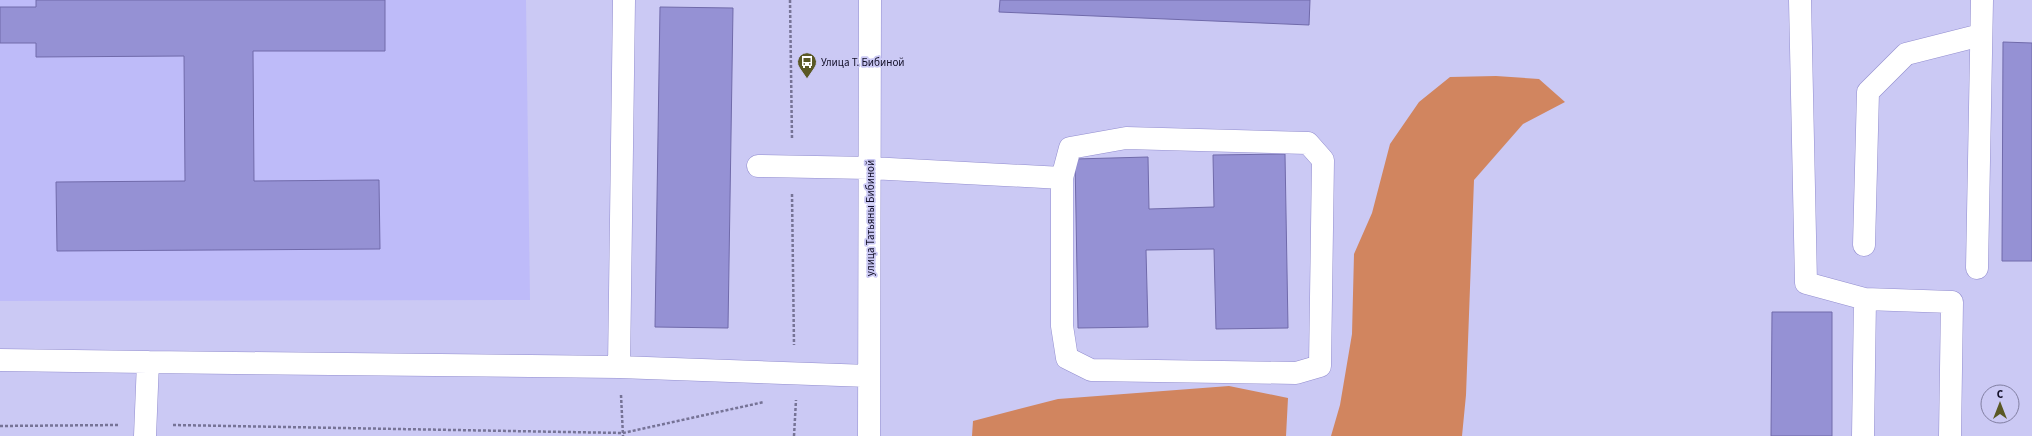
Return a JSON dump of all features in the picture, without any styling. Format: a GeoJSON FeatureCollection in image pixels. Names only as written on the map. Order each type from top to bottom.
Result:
{"type":"FeatureCollection","features":[{"type":"Feature","properties":{"kind":"street"},"geometry":{"type":"LineString","coordinates":[[619,367],[624,0]]}},
{"type":"Feature","properties":{"kind":"street","name":"улица Татьяны Бибиной"},"geometry":{"type":"LineString","coordinates":[[869,436],[870,0]]}},
{"type":"Feature","properties":{"kind":"street"},"geometry":{"type":"LineString","coordinates":[[1800,0],[1806,283],[1865,299],[1952,302],[1950,436]]}},
{"type":"Feature","properties":{"kind":"street"},"geometry":{"type":"LineString","coordinates":[[1977,268],[1982,0]]}},
{"type":"Feature","properties":{"kind":"street"},"geometry":{"type":"LineString","coordinates":[[1864,245],[1868,92],[1906,54],[1981,34]]}},
{"type":"Feature","properties":{"kind":"street"},"geometry":{"type":"LineString","coordinates":[[1126,138],[1308,143],[1323,160],[1320,366],[1296,373],[1091,370],[1067,358],[1062,326],[1062,178],[1070,148],[1126,138]]}},
{"type":"Feature","properties":{"kind":"street"},"geometry":{"type":"LineString","coordinates":[[758,166],[870,168],[1062,178]]}},
{"type":"Feature","properties":{"kind":"street"},"geometry":{"type":"LineString","coordinates":[[1863,436],[1865,299]]}},
{"type":"Feature","properties":{"kind":"street"},"geometry":{"type":"LineString","coordinates":[[0,360],[619,367],[869,376]]}},
{"type":"Feature","properties":{"kind":"street"},"geometry":{"type":"LineString","coordinates":[[146,430],[148,362]]}},
{"type":"Feature","properties":{"kind":"path"},"geometry":{"type":"LineString","coordinates":[[790,0],[795,373],[794,436]]}},
{"type":"Feature","properties":{"kind":"path"},"geometry":{"type":"LineString","coordinates":[[619,367],[623,434]]}},
{"type":"Feature","properties":{"kind":"path"},"geometry":{"type":"LineString","coordinates":[[0,426],[146,430],[623,434],[766,401]]}},
{"type":"Feature","properties":{"kind":"shaded area"},"geometry":{"type":"Polygon","coordinates":[[[0,0],[526,0],[530,300],[0,301],[0,0]]]}},
{"type":"Feature","properties":{"kind":"shaded area"},"geometry":{"type":"Polygon","coordinates":[[[1496,76],[1539,79],[1565,102],[1523,124],[1474,180],[1466,395],[1462,436],[1331,436],[1340,405],[1352,334],[1354,254],[1372,213],[1390,144],[1419,102],[1450,77],[1496,76]]]}},
{"type":"Feature","properties":{"kind":"shaded area"},"geometry":{"type":"Polygon","coordinates":[[[1229,386],[1288,398],[1286,436],[972,436],[973,421],[1058,399],[1229,386]]]}},
{"type":"Feature","properties":{"kind":"building"},"geometry":{"type":"Polygon","coordinates":[[[36,0],[385,0],[385,51],[253,51],[254,181],[379,180],[380,249],[57,251],[56,182],[185,181],[184,56],[36,57],[36,43],[0,43],[0,7],[36,7],[36,0]]]}},
{"type":"Feature","properties":{"kind":"building"},"geometry":{"type":"Polygon","coordinates":[[[1000,0],[1310,0],[1309,25],[999,12],[1000,0]]]}},
{"type":"Feature","properties":{"kind":"building"},"geometry":{"type":"Polygon","coordinates":[[[660,7],[733,8],[728,328],[655,327],[660,7]]]}},
{"type":"Feature","properties":{"kind":"building"},"geometry":{"type":"Polygon","coordinates":[[[2003,42],[2032,43],[2032,261],[2002,261],[2003,42]]]}},
{"type":"Feature","properties":{"kind":"building"},"geometry":{"type":"Polygon","coordinates":[[[1285,154],[1288,328],[1216,329],[1214,249],[1146,250],[1148,327],[1078,328],[1075,159],[1148,157],[1149,209],[1214,207],[1213,155],[1285,154]]]}},
{"type":"Feature","properties":{"kind":"building"},"geometry":{"type":"Polygon","coordinates":[[[1772,312],[1832,312],[1832,436],[1771,436],[1772,312]]]}},
{"type":"Feature","properties":{"kind":"place","name":"Улица Т. Бибиной"},"geometry":{"type":"Point","coordinates":[807,79]}}]}
